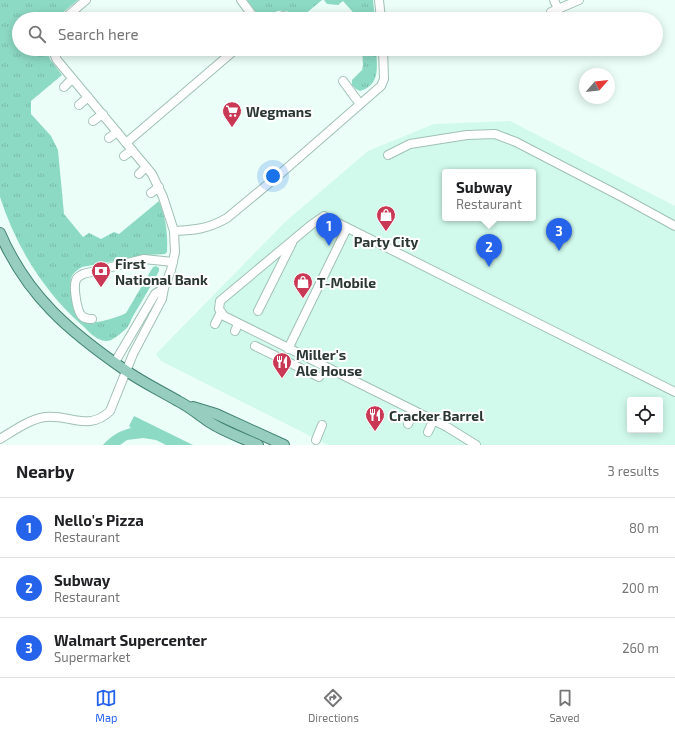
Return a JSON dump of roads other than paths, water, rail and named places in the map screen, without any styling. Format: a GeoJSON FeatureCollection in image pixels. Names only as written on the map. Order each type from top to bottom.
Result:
{"type":"FeatureCollection","features":[{"type":"Feature","properties":{"kind":"main road"},"geometry":{"type":"LineString","coordinates":[[0,235],[28,284],[43,303],[88,344],[126,371],[184,404],[212,424],[258,445]]}},
{"type":"Feature","properties":{"kind":"main road"},"geometry":{"type":"LineString","coordinates":[[184,404],[216,414],[284,445]]}},
{"type":"Feature","properties":{"kind":"lane"},"geometry":{"type":"LineString","coordinates":[[72,12],[86,0]]}},
{"type":"Feature","properties":{"kind":"lane"},"geometry":{"type":"LineString","coordinates":[[240,0],[249,12]]}},
{"type":"Feature","properties":{"kind":"lane"},"geometry":{"type":"LineString","coordinates":[[379,0],[380,12]]}},
{"type":"Feature","properties":{"kind":"lane"},"geometry":{"type":"LineString","coordinates":[[554,0],[554,11],[579,0]]}},
{"type":"Feature","properties":{"kind":"lane"},"geometry":{"type":"LineString","coordinates":[[0,438],[32,421],[43,417],[52,416],[94,421],[103,418],[110,411],[133,354],[162,299],[175,252],[174,231],[159,187],[146,167],[103,114],[56,60],[55,56]]}},
{"type":"Feature","properties":{"kind":"lane"},"geometry":{"type":"LineString","coordinates":[[126,143],[228,56]]}},
{"type":"Feature","properties":{"kind":"lane"},"geometry":{"type":"LineString","coordinates":[[174,231],[203,229],[218,223],[227,218],[279,175],[381,86],[384,79],[383,56]]}},
{"type":"Feature","properties":{"kind":"lane"},"geometry":{"type":"LineString","coordinates":[[64,87],[72,79]]}},
{"type":"Feature","properties":{"kind":"lane"},"geometry":{"type":"LineString","coordinates":[[343,80],[360,104]]}},
{"type":"Feature","properties":{"kind":"lane"},"geometry":{"type":"LineString","coordinates":[[79,105],[88,97]]}},
{"type":"Feature","properties":{"kind":"lane"},"geometry":{"type":"LineString","coordinates":[[93,122],[103,114]]}},
{"type":"Feature","properties":{"kind":"lane"},"geometry":{"type":"LineString","coordinates":[[109,138],[117,132]]}},
{"type":"Feature","properties":{"kind":"lane"},"geometry":{"type":"LineString","coordinates":[[388,155],[410,144],[467,135],[495,134],[516,142],[675,226]]}},
{"type":"Feature","properties":{"kind":"lane"},"geometry":{"type":"LineString","coordinates":[[124,156],[132,150]]}},
{"type":"Feature","properties":{"kind":"lane"},"geometry":{"type":"LineString","coordinates":[[139,174],[146,167]]}},
{"type":"Feature","properties":{"kind":"lane"},"geometry":{"type":"LineString","coordinates":[[151,193],[159,187]]}},
{"type":"Feature","properties":{"kind":"lane"},"geometry":{"type":"LineString","coordinates":[[475,445],[463,442],[433,421],[324,366],[236,327],[219,309],[220,301],[311,225],[324,216],[675,392]]}},
{"type":"Feature","properties":{"kind":"lane"},"geometry":{"type":"LineString","coordinates":[[288,349],[347,228]]}},
{"type":"Feature","properties":{"kind":"lane"},"geometry":{"type":"LineString","coordinates":[[258,311],[295,239]]}},
{"type":"Feature","properties":{"kind":"lane"},"geometry":{"type":"LineString","coordinates":[[92,319],[87,320],[78,310],[75,286],[78,277],[83,274],[144,259],[173,262]]}},
{"type":"Feature","properties":{"kind":"lane"},"geometry":{"type":"LineString","coordinates":[[115,362],[156,294],[164,288]]}},
{"type":"Feature","properties":{"kind":"lane"},"geometry":{"type":"LineString","coordinates":[[215,324],[221,312]]}},
{"type":"Feature","properties":{"kind":"lane"},"geometry":{"type":"LineString","coordinates":[[255,346],[319,376],[324,366]]}},
{"type":"Feature","properties":{"kind":"lane"},"geometry":{"type":"LineString","coordinates":[[408,424],[414,411]]}},
{"type":"Feature","properties":{"kind":"lane"},"geometry":{"type":"LineString","coordinates":[[428,432],[433,421]]}},
{"type":"Feature","properties":{"kind":"lane"},"geometry":{"type":"LineString","coordinates":[[316,440],[322,425]]}},
{"type":"Feature","properties":{"kind":"place","name":"Wegmans"},"geometry":{"type":"Point","coordinates":[232,128]}},
{"type":"Feature","properties":{"kind":"place","name":"Party City"},"geometry":{"type":"Point","coordinates":[386,232]}},
{"type":"Feature","properties":{"kind":"place","name":"Nello's Pizza"},"geometry":{"type":"Point","coordinates":[329,246]}},
{"type":"Feature","properties":{"kind":"place","name":"Walmart Supercenter"},"geometry":{"type":"Point","coordinates":[559,251]}},
{"type":"Feature","properties":{"kind":"place","name":"Subway"},"geometry":{"type":"Point","coordinates":[489,267]}},
{"type":"Feature","properties":{"kind":"place","name":"First National Bank"},"geometry":{"type":"Point","coordinates":[101,288]}},
{"type":"Feature","properties":{"kind":"place","name":"T-Mobile"},"geometry":{"type":"Point","coordinates":[303,299]}},
{"type":"Feature","properties":{"kind":"place","name":"Miller's Ale House"},"geometry":{"type":"Point","coordinates":[282,379]}},
{"type":"Feature","properties":{"kind":"place","name":"Cracker Barrel"},"geometry":{"type":"Point","coordinates":[375,432]}}]}
